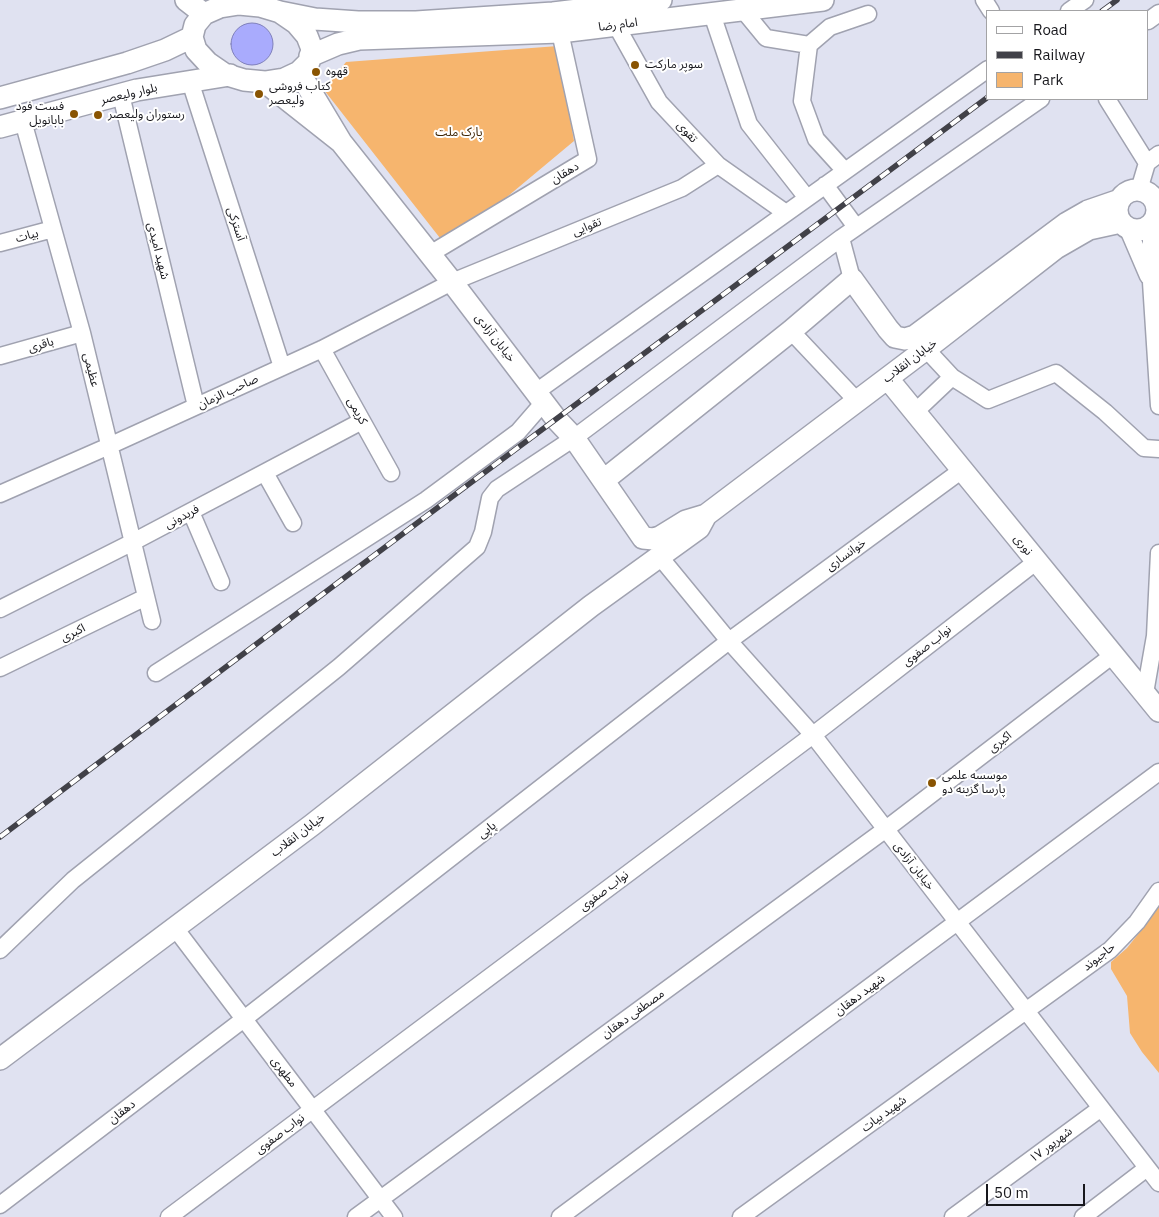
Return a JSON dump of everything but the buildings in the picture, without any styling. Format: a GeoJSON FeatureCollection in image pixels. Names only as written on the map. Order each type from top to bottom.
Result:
{"type":"FeatureCollection","features":[{"type":"Feature","properties":{"kind":"main road"},"geometry":{"type":"LineString","coordinates":[[186,0],[204,14]]}},
{"type":"Feature","properties":{"kind":"main road","name":"امام رضا"},"geometry":{"type":"LineString","coordinates":[[414,30],[660,0]]}},
{"type":"Feature","properties":{"kind":"main road","name":"امام رضا"},"geometry":{"type":"LineString","coordinates":[[414,30],[560,32],[823,0]]}},
{"type":"Feature","properties":{"kind":"main road"},"geometry":{"type":"LineString","coordinates":[[226,3],[260,6],[315,19],[358,22],[414,30],[359,39],[325,49],[284,79],[265,82],[244,80],[208,63],[196,50],[192,37],[195,25],[204,14],[226,3]]}},
{"type":"Feature","properties":{"kind":"main road"},"geometry":{"type":"LineString","coordinates":[[280,12],[296,23],[308,36],[312,49],[305,64],[341,142]]}},
{"type":"Feature","properties":{"kind":"main road"},"geometry":{"type":"LineString","coordinates":[[0,98],[127,63],[164,50],[192,37]]}},
{"type":"Feature","properties":{"kind":"main road"},"geometry":{"type":"LineString","coordinates":[[127,63],[129,93]]}},
{"type":"Feature","properties":{"kind":"main road","name":"بلوار ولیعصر"},"geometry":{"type":"LineString","coordinates":[[0,127],[129,93],[230,75]]}},
{"type":"Feature","properties":{"kind":"main road"},"geometry":{"type":"LineString","coordinates":[[265,82],[341,142]]}},
{"type":"Feature","properties":{"kind":"main road","name":"خیابان آزادی"},"geometry":{"type":"LineString","coordinates":[[341,142],[452,282],[557,420],[574,438],[643,538]]}},
{"type":"Feature","properties":{"kind":"main road"},"geometry":{"type":"LineString","coordinates":[[1143,197],[1157,210],[1155,222],[1139,230],[1124,225],[1117,215],[1117,207],[1143,197]]}},
{"type":"Feature","properties":{"kind":"main road","name":"خیابان انقلاب"},"geometry":{"type":"LineString","coordinates":[[0,1059],[319,819],[591,606],[699,528],[706,516],[888,379],[921,343],[1067,223],[1088,211],[1143,197]]}},
{"type":"Feature","properties":{"kind":"main road","name":"خیابان انقلاب"},"geometry":{"type":"LineString","coordinates":[[921,343],[1056,248],[1090,229],[1124,225]]}},
{"type":"Feature","properties":{"kind":"main road"},"geometry":{"type":"LineString","coordinates":[[604,480],[852,280],[896,337],[921,343]]}},
{"type":"Feature","properties":{"kind":"main road","name":"نوری"},"geometry":{"type":"LineString","coordinates":[[888,379],[1159,710]]}},
{"type":"Feature","properties":{"kind":"main road","name":"خیابان انقلاب"},"geometry":{"type":"LineString","coordinates":[[591,606],[610,582],[635,559],[643,538],[654,539],[660,537],[686,521],[706,516]]}},
{"type":"Feature","properties":{"kind":"street"},"geometry":{"type":"LineString","coordinates":[[1070,10],[1085,0]]}},
{"type":"Feature","properties":{"kind":"street"},"geometry":{"type":"LineString","coordinates":[[743,10],[766,38],[809,45]]}},
{"type":"Feature","properties":{"kind":"street"},"geometry":{"type":"LineString","coordinates":[[712,14],[749,124],[808,198]]}},
{"type":"Feature","properties":{"kind":"street"},"geometry":{"type":"LineString","coordinates":[[845,171],[816,138],[802,101],[809,45],[830,27],[868,14]]}},
{"type":"Feature","properties":{"kind":"street","name":"تقوی"},"geometry":{"type":"LineString","coordinates":[[616,24],[659,102],[718,165],[786,213]]}},
{"type":"Feature","properties":{"kind":"street","name":"دهقان"},"geometry":{"type":"LineString","coordinates":[[430,254],[588,160],[560,32]]}},
{"type":"Feature","properties":{"kind":"street"},"geometry":{"type":"LineString","coordinates":[[156,673],[426,500],[518,432],[540,397],[786,213],[986,70]]}},
{"type":"Feature","properties":{"kind":"street","name":"آسترکی"},"geometry":{"type":"LineString","coordinates":[[190,81],[282,367]]}},
{"type":"Feature","properties":{"kind":"street","name":"شهید امیدی"},"geometry":{"type":"LineString","coordinates":[[129,93],[196,406]]}},
{"type":"Feature","properties":{"kind":"street"},"geometry":{"type":"LineString","coordinates":[[0,950],[73,880],[338,667],[478,547],[490,498],[497,489],[574,438],[856,227],[1040,100]]}},
{"type":"Feature","properties":{"kind":"street"},"geometry":{"type":"LineString","coordinates":[[1108,100],[1153,158],[1143,197]]}},
{"type":"Feature","properties":{"kind":"street","name":"عظیمی"},"geometry":{"type":"LineString","coordinates":[[23,121],[82,333],[152,621]]}},
{"type":"Feature","properties":{"kind":"street","name":"تقوایی"},"geometry":{"type":"LineString","coordinates":[[452,282],[682,188],[718,165]]}},
{"type":"Feature","properties":{"kind":"street"},"geometry":{"type":"LineString","coordinates":[[825,185],[856,227]]}},
{"type":"Feature","properties":{"kind":"street"},"geometry":{"type":"LineString","coordinates":[[1155,222],[1151,282],[1159,406]]}},
{"type":"Feature","properties":{"kind":"street"},"geometry":{"type":"LineString","coordinates":[[1124,225],[1151,282]]}},
{"type":"Feature","properties":{"kind":"street","name":"بیات"},"geometry":{"type":"LineString","coordinates":[[0,243],[53,229]]}},
{"type":"Feature","properties":{"kind":"street"},"geometry":{"type":"LineString","coordinates":[[841,238],[852,280]]}},
{"type":"Feature","properties":{"kind":"street","name":"صاحب الزمان"},"geometry":{"type":"LineString","coordinates":[[0,494],[322,349],[452,282]]}},
{"type":"Feature","properties":{"kind":"street"},"geometry":{"type":"LineString","coordinates":[[791,331],[857,401]]}},
{"type":"Feature","properties":{"kind":"street","name":"باقری"},"geometry":{"type":"LineString","coordinates":[[0,356],[82,333]]}},
{"type":"Feature","properties":{"kind":"street"},"geometry":{"type":"LineString","coordinates":[[921,343],[952,377],[988,400],[1056,373],[1105,412],[1144,448],[1159,449]]}},
{"type":"Feature","properties":{"kind":"street","name":"کریمی"},"geometry":{"type":"LineString","coordinates":[[322,349],[391,473]]}},
{"type":"Feature","properties":{"kind":"street"},"geometry":{"type":"LineString","coordinates":[[915,412],[952,377]]}},
{"type":"Feature","properties":{"kind":"street","name":"فریدونی"},"geometry":{"type":"LineString","coordinates":[[0,609],[191,512],[362,420]]}},
{"type":"Feature","properties":{"kind":"street","name":"خوانساری"},"geometry":{"type":"LineString","coordinates":[[729,641],[962,470]]}},
{"type":"Feature","properties":{"kind":"street"},"geometry":{"type":"LineString","coordinates":[[264,473],[293,523]]}},
{"type":"Feature","properties":{"kind":"street"},"geometry":{"type":"LineString","coordinates":[[191,512],[221,582]]}},
{"type":"Feature","properties":{"kind":"street"},"geometry":{"type":"LineString","coordinates":[[1145,692],[1155,636],[1159,553]]}},
{"type":"Feature","properties":{"kind":"street","name":"خیابان آزادی"},"geometry":{"type":"LineString","coordinates":[[660,557],[729,641],[813,735],[1159,1183]]}},
{"type":"Feature","properties":{"kind":"street","name":"نواب صفوی"},"geometry":{"type":"LineString","coordinates":[[169,1217],[813,735],[1036,561]]}},
{"type":"Feature","properties":{"kind":"street","name":"اکبری"},"geometry":{"type":"LineString","coordinates":[[0,668],[146,597]]}},
{"type":"Feature","properties":{"kind":"street","name":"پاپی"},"geometry":{"type":"LineString","coordinates":[[244,1019],[729,641]]}},
{"type":"Feature","properties":{"kind":"street","name":"اکبری"},"geometry":{"type":"LineString","coordinates":[[886,829],[1113,655]]}},
{"type":"Feature","properties":{"kind":"street","name":"شهید دهقان"},"geometry":{"type":"LineString","coordinates":[[560,1217],[1159,772]]}},
{"type":"Feature","properties":{"kind":"street","name":"مصطفی دهقان"},"geometry":{"type":"LineString","coordinates":[[356,1217],[886,829]]}},
{"type":"Feature","properties":{"kind":"street","name":"حاجیوند"},"geometry":{"type":"LineString","coordinates":[[1026,1011],[1110,950],[1137,922],[1159,891]]}},
{"type":"Feature","properties":{"kind":"street","name":"مطهری"},"geometry":{"type":"LineString","coordinates":[[174,928],[394,1217]]}},
{"type":"Feature","properties":{"kind":"street","name":"شهید بیات"},"geometry":{"type":"LineString","coordinates":[[741,1217],[1026,1011]]}},
{"type":"Feature","properties":{"kind":"street","name":"دهقان"},"geometry":{"type":"LineString","coordinates":[[0,1205],[244,1019]]}},
{"type":"Feature","properties":{"kind":"street","name":"۱۷ شهریور"},"geometry":{"type":"LineString","coordinates":[[954,1217],[1101,1108]]}},
{"type":"Feature","properties":{"kind":"street"},"geometry":{"type":"LineString","coordinates":[[1083,1217],[1147,1168]]}},
{"type":"Feature","properties":{"kind":"green space","name":"پارک ملت"},"geometry":{"type":"Polygon","coordinates":[[[558,46],[574,141],[447,247],[324,90],[346,62],[558,46]]]}},
{"type":"Feature","properties":{"kind":"green space"},"geometry":{"type":"Polygon","coordinates":[[[1159,903],[1159,1073],[1130,1033],[1127,996],[1111,969],[1111,962],[1127,948],[1151,918],[1159,903]]]}},
{"type":"Feature","properties":{"kind":"water"},"geometry":{"type":"Polygon","coordinates":[[[256,23],[264,26],[270,32],[273,44],[270,56],[264,62],[248,65],[240,62],[234,56],[231,40],[234,32],[240,26],[256,23]]]}},
{"type":"Feature","properties":{"kind":"railway"},"geometry":{"type":"LineString","coordinates":[[1103,10],[1117,0]]}},
{"type":"Feature","properties":{"kind":"railway"},"geometry":{"type":"LineString","coordinates":[[0,837],[986,98]]}},
{"type":"Feature","properties":{"kind":"place","name":"سوپر مارکت"},"geometry":{"type":"Point","coordinates":[635,65]}},
{"type":"Feature","properties":{"kind":"place","name":"قهوه"},"geometry":{"type":"Point","coordinates":[316,72]}},
{"type":"Feature","properties":{"kind":"place","name":"کتاب فروشی ولیعصر"},"geometry":{"type":"Point","coordinates":[259,94]}},
{"type":"Feature","properties":{"kind":"place","name":"فست فود بابانویل"},"geometry":{"type":"Point","coordinates":[74,114]}},
{"type":"Feature","properties":{"kind":"place","name":"رستوران ولیعصر"},"geometry":{"type":"Point","coordinates":[98,115]}},
{"type":"Feature","properties":{"kind":"place","name":"موسسه علمی پارسا گزینه دو"},"geometry":{"type":"Point","coordinates":[932,783]}}]}
